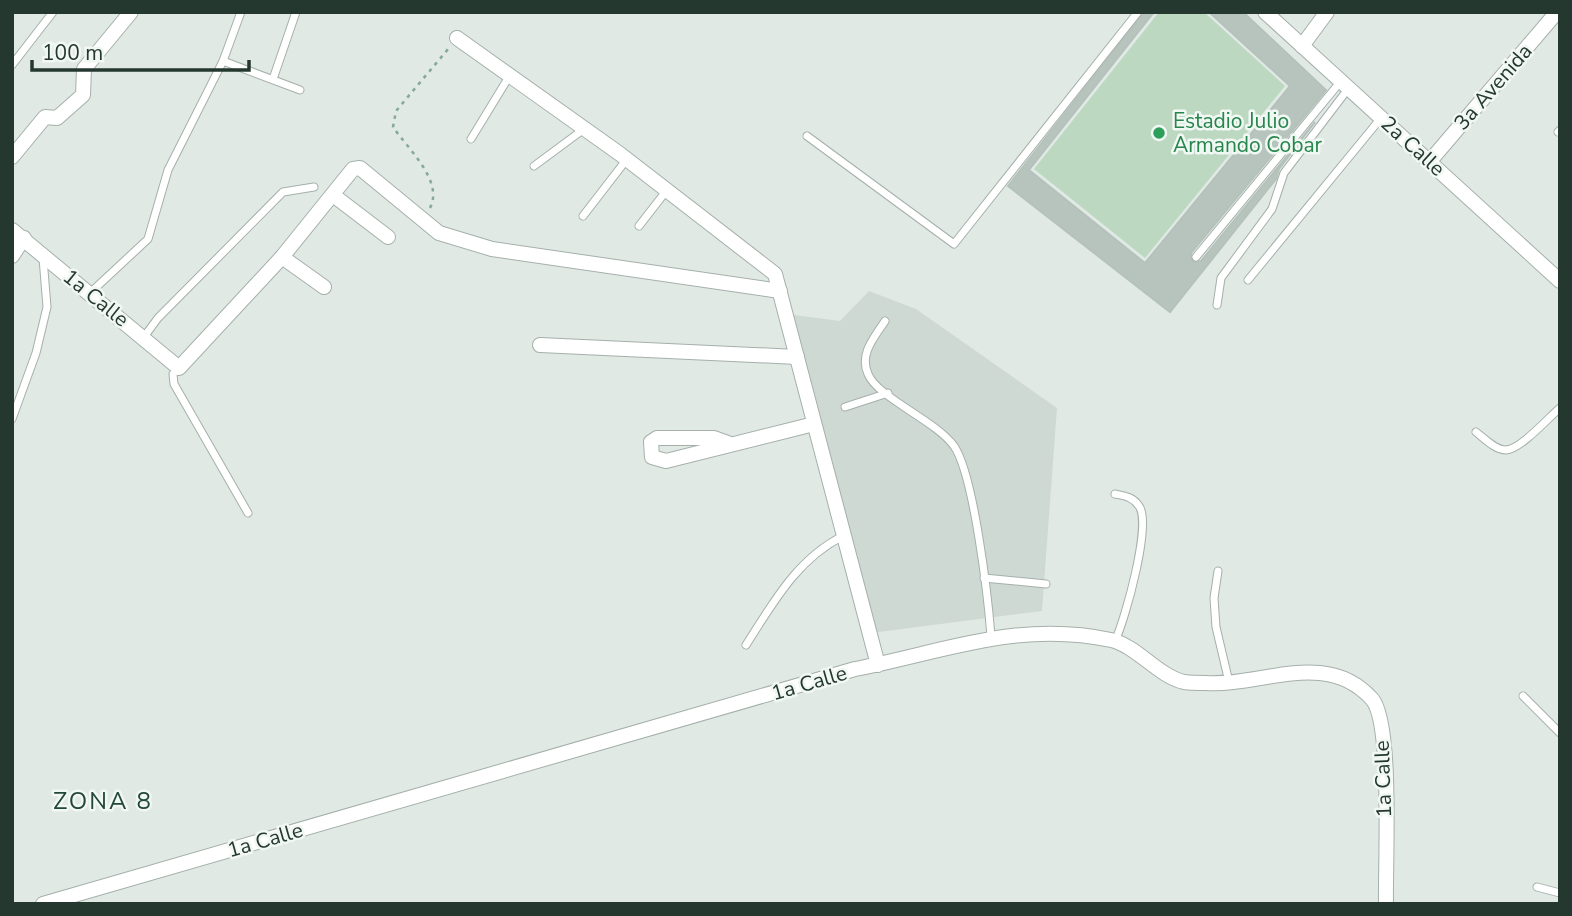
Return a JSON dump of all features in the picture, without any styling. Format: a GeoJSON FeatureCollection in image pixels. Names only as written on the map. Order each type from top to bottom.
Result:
{"type":"FeatureCollection","features":[{"type":"Feature","properties":{"kind":"street"},"geometry":{"type":"LineString","coordinates":[[12,157],[44,117],[57,118],[83,95],[84,69],[131,12]]}},
{"type":"Feature","properties":{"kind":"street","name":"2a Calle"},"geometry":{"type":"LineString","coordinates":[[1265,12],[1560,281]]}},
{"type":"Feature","properties":{"kind":"street"},"geometry":{"type":"LineString","coordinates":[[1302,46],[1327,12]]}},
{"type":"Feature","properties":{"kind":"street","name":"3a Avenida"},"geometry":{"type":"LineString","coordinates":[[1430,161],[1557,12]]}},
{"type":"Feature","properties":{"kind":"street"},"geometry":{"type":"LineString","coordinates":[[457,38],[627,159],[775,274],[878,665]]}},
{"type":"Feature","properties":{"kind":"street"},"geometry":{"type":"LineString","coordinates":[[179,368],[282,257],[353,169],[360,168],[439,233],[492,249],[780,291]]}},
{"type":"Feature","properties":{"kind":"street"},"geometry":{"type":"LineString","coordinates":[[334,195],[388,237]]}},
{"type":"Feature","properties":{"kind":"street","name":"1a Calle"},"geometry":{"type":"LineString","coordinates":[[16,243],[42,254],[179,368]]}},
{"type":"Feature","properties":{"kind":"street"},"geometry":{"type":"LineString","coordinates":[[282,257],[324,287]]}},
{"type":"Feature","properties":{"kind":"street"},"geometry":{"type":"LineString","coordinates":[[540,345],[797,357]]}},
{"type":"Feature","properties":{"kind":"street"},"geometry":{"type":"LineString","coordinates":[[729,443],[814,424]]}},
{"type":"Feature","properties":{"kind":"street","name":"1a Calle"},"geometry":{"type":"LineString","coordinates":[[44,904],[878,665],[991,636],[1062,632],[1115,640],[1182,681],[1229,682],[1273,674],[1319,672],[1350,680],[1374,701],[1385,742],[1386,904]]}},
{"type":"Feature","properties":{"kind":"lane"},"geometry":{"type":"LineString","coordinates":[[12,65],[53,12]]}},
{"type":"Feature","properties":{"kind":"lane"},"geometry":{"type":"LineString","coordinates":[[90,293],[148,239],[168,170],[223,61],[241,12]]}},
{"type":"Feature","properties":{"kind":"lane"},"geometry":{"type":"LineString","coordinates":[[272,79],[296,12]]}},
{"type":"Feature","properties":{"kind":"lane"},"geometry":{"type":"LineString","coordinates":[[807,136],[954,244],[1138,12]]}},
{"type":"Feature","properties":{"kind":"lane"},"geometry":{"type":"LineString","coordinates":[[223,61],[300,90]]}},
{"type":"Feature","properties":{"kind":"lane"},"geometry":{"type":"LineString","coordinates":[[471,139],[510,75]]}},
{"type":"Feature","properties":{"kind":"lane"},"geometry":{"type":"LineString","coordinates":[[1196,257],[1345,85]]}},
{"type":"Feature","properties":{"kind":"lane"},"geometry":{"type":"LineString","coordinates":[[1217,305],[1221,278],[1272,209],[1284,173],[1345,85]]}},
{"type":"Feature","properties":{"kind":"lane"},"geometry":{"type":"LineString","coordinates":[[1248,280],[1381,117]]}},
{"type":"Feature","properties":{"kind":"lane"},"geometry":{"type":"LineString","coordinates":[[534,166],[584,128]]}},
{"type":"Feature","properties":{"kind":"lane"},"geometry":{"type":"LineString","coordinates":[[583,216],[627,159]]}},
{"type":"Feature","properties":{"kind":"lane"},"geometry":{"type":"LineString","coordinates":[[144,337],[158,318],[282,192],[314,187]]}},
{"type":"Feature","properties":{"kind":"lane"},"geometry":{"type":"LineString","coordinates":[[639,226],[667,190]]}},
{"type":"Feature","properties":{"kind":"lane"},"geometry":{"type":"LineString","coordinates":[[12,419],[36,354],[47,307],[42,254]]}},
{"type":"Feature","properties":{"kind":"lane"},"geometry":{"type":"LineString","coordinates":[[884,321],[865,351],[872,383],[930,424],[954,447],[973,511],[991,636]]}},
{"type":"Feature","properties":{"kind":"lane"},"geometry":{"type":"LineString","coordinates":[[179,368],[173,374],[174,384],[248,513]]}},
{"type":"Feature","properties":{"kind":"lane"},"geometry":{"type":"LineString","coordinates":[[845,407],[888,393]]}},
{"type":"Feature","properties":{"kind":"lane"},"geometry":{"type":"LineString","coordinates":[[1476,432],[1496,447],[1506,450],[1520,444],[1560,408]]}},
{"type":"Feature","properties":{"kind":"lane"},"geometry":{"type":"LineString","coordinates":[[1115,494],[1130,497],[1139,505],[1143,519],[1128,598],[1115,640]]}},
{"type":"Feature","properties":{"kind":"lane"},"geometry":{"type":"LineString","coordinates":[[746,645],[794,572],[824,545],[844,536]]}},
{"type":"Feature","properties":{"kind":"lane"},"geometry":{"type":"LineString","coordinates":[[1218,571],[1214,598],[1216,627],[1229,682]]}},
{"type":"Feature","properties":{"kind":"lane"},"geometry":{"type":"LineString","coordinates":[[984,578],[1046,584]]}},
{"type":"Feature","properties":{"kind":"lane"},"geometry":{"type":"LineString","coordinates":[[1523,696],[1560,733]]}},
{"type":"Feature","properties":{"kind":"lane"},"geometry":{"type":"LineString","coordinates":[[1537,887],[1560,893]]}},
{"type":"Feature","properties":{"kind":"path"},"geometry":{"type":"LineString","coordinates":[[421,218],[435,198],[432,183],[393,127],[396,111],[457,38]]}},
{"type":"Feature","properties":{"kind":"shaded area"},"geometry":{"type":"Polygon","coordinates":[[[869,291],[916,309],[1057,408],[1042,611],[871,633],[779,313],[840,321],[869,291]]]}},
{"type":"Feature","properties":{"kind":"green space"},"geometry":{"type":"Polygon","coordinates":[[[1159,12],[1204,12],[1285,86],[1145,258],[1034,169],[1159,12]]]}},
{"type":"Feature","properties":{"kind":"building"},"geometry":{"type":"Polygon","coordinates":[[[1144,12],[1154,12],[1029,170],[1145,263],[1290,86],[1209,12],[1243,12],[1326,90],[1191,253],[1193,262],[1201,261],[1315,122],[1279,169],[1276,179],[1170,312],[1008,186],[1144,12]]]}},
{"type":"Feature","properties":{"kind":"place","name":"Estadio Julio Armando Cobar"},"geometry":{"type":"Point","coordinates":[1159,133]}},
{"type":"Feature","properties":{"kind":"district","name":"ZONA 8"},"geometry":{"type":"Point","coordinates":[103,801]}}]}
